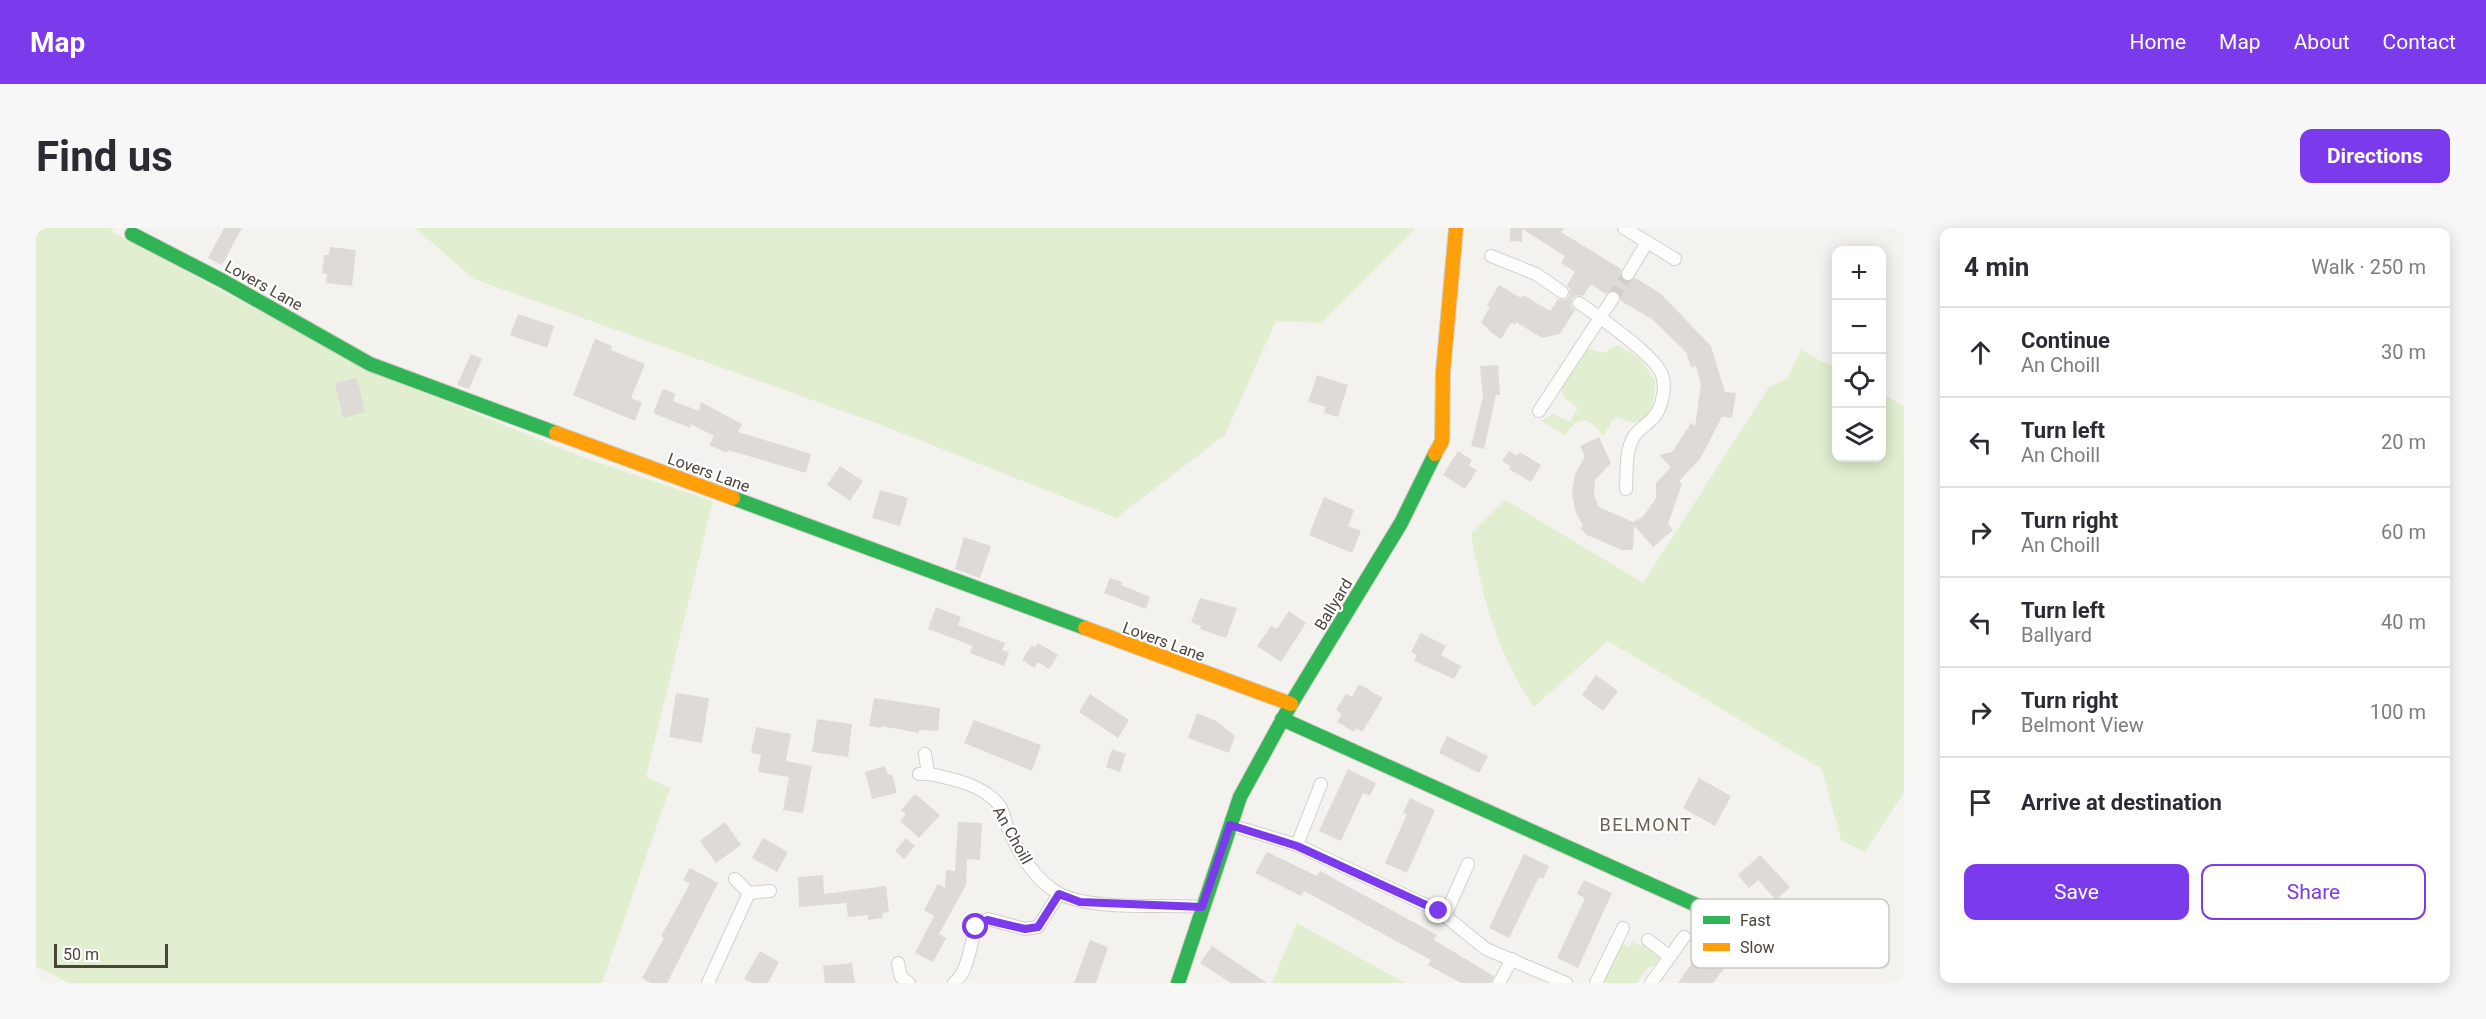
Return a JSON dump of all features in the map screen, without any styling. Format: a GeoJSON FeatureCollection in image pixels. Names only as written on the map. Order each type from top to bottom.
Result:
{"type":"FeatureCollection","features":[{"type":"Feature","properties":{"kind":"street","name":"Ballyard"},"geometry":{"type":"LineString","coordinates":[[1178,983],[1240,797],[1282,719],[1401,523],[1442,441],[1443,372],[1456,228]]}},
{"type":"Feature","properties":{"kind":"street"},"geometry":{"type":"LineString","coordinates":[[1624,228],[1674,260]]}},
{"type":"Feature","properties":{"kind":"street","name":"Lovers Lane"},"geometry":{"type":"LineString","coordinates":[[132,234],[223,281],[370,364],[1291,704]]}},
{"type":"Feature","properties":{"kind":"street"},"geometry":{"type":"LineString","coordinates":[[1628,274],[1647,242]]}},
{"type":"Feature","properties":{"kind":"street"},"geometry":{"type":"LineString","coordinates":[[1491,256],[1536,274],[1562,292]]}},
{"type":"Feature","properties":{"kind":"street"},"geometry":{"type":"LineString","coordinates":[[1539,411],[1613,298]]}},
{"type":"Feature","properties":{"kind":"street"},"geometry":{"type":"LineString","coordinates":[[1579,303],[1650,358],[1662,374],[1664,390],[1659,410],[1633,438],[1629,453],[1626,489]]}},
{"type":"Feature","properties":{"kind":"street"},"geometry":{"type":"LineString","coordinates":[[1282,719],[1691,903]]}},
{"type":"Feature","properties":{"kind":"street","name":"An Choill"},"geometry":{"type":"LineString","coordinates":[[925,754],[924,773],[966,782],[987,794],[1000,806],[1026,861],[1045,885],[1059,894],[1080,902],[1202,907]]}},
{"type":"Feature","properties":{"kind":"street"},"geometry":{"type":"LineString","coordinates":[[1297,846],[1321,784]]}},
{"type":"Feature","properties":{"kind":"street"},"geometry":{"type":"LineString","coordinates":[[1230,825],[1297,846],[1445,916],[1486,949],[1566,983]]}},
{"type":"Feature","properties":{"kind":"street"},"geometry":{"type":"LineString","coordinates":[[1445,916],[1468,864]]}},
{"type":"Feature","properties":{"kind":"street"},"geometry":{"type":"LineString","coordinates":[[735,879],[749,892],[770,891]]}},
{"type":"Feature","properties":{"kind":"street"},"geometry":{"type":"LineString","coordinates":[[708,983],[749,892]]}},
{"type":"Feature","properties":{"kind":"street"},"geometry":{"type":"LineString","coordinates":[[954,983],[960,979],[976,927],[987,920],[1025,929],[1038,927],[1059,894]]}},
{"type":"Feature","properties":{"kind":"street"},"geometry":{"type":"LineString","coordinates":[[1596,983],[1623,928]]}},
{"type":"Feature","properties":{"kind":"street"},"geometry":{"type":"LineString","coordinates":[[1651,983],[1684,937]]}},
{"type":"Feature","properties":{"kind":"street"},"geometry":{"type":"LineString","coordinates":[[1648,940],[1670,957]]}},
{"type":"Feature","properties":{"kind":"street"},"geometry":{"type":"LineString","coordinates":[[1499,983],[1512,959]]}},
{"type":"Feature","properties":{"kind":"street"},"geometry":{"type":"LineString","coordinates":[[898,963],[902,977],[909,983]]}},
{"type":"Feature","properties":{"kind":"green space"},"geometry":{"type":"Polygon","coordinates":[[[36,228],[115,228],[111,231],[363,367],[582,457],[713,501],[646,777],[670,788],[602,983],[69,983],[36,966],[36,228]]]}},
{"type":"Feature","properties":{"kind":"green space"},"geometry":{"type":"Polygon","coordinates":[[[415,228],[1416,228],[1321,323],[1276,321],[1225,435],[1116,518],[879,424],[474,279],[415,228]]]}},
{"type":"Feature","properties":{"kind":"green space"},"geometry":{"type":"Polygon","coordinates":[[[1617,345],[1639,358],[1655,381],[1653,400],[1645,417],[1634,423],[1615,417],[1603,436],[1594,425],[1585,420],[1575,423],[1566,435],[1541,421],[1553,414],[1570,422],[1578,408],[1565,398],[1561,390],[1588,349],[1604,353],[1617,345]]]}},
{"type":"Feature","properties":{"kind":"green space"},"geometry":{"type":"Polygon","coordinates":[[[1801,350],[1832,367],[1832,462],[1886,462],[1886,396],[1904,406],[1904,792],[1865,852],[1841,840],[1822,769],[1608,641],[1534,707],[1510,665],[1493,624],[1486,603],[1471,534],[1505,500],[1643,583],[1769,387],[1787,379],[1801,350]]]}},
{"type":"Feature","properties":{"kind":"green space"},"geometry":{"type":"Polygon","coordinates":[[[1297,923],[1405,983],[1272,983],[1297,923]]]}},
{"type":"Feature","properties":{"kind":"green space"},"geometry":{"type":"Polygon","coordinates":[[[1644,941],[1659,958],[1656,965],[1648,968],[1636,983],[1605,983],[1607,974],[1623,944],[1629,947],[1632,942],[1641,946],[1644,941]]]}},
{"type":"Feature","properties":{"kind":"building"},"geometry":{"type":"Polygon","coordinates":[[[224,228],[242,228],[222,265],[208,258],[224,228]]]}},
{"type":"Feature","properties":{"kind":"building"},"geometry":{"type":"Polygon","coordinates":[[[1510,228],[1564,228],[1561,232],[1621,269],[1620,274],[1623,281],[1628,282],[1635,278],[1660,293],[1711,346],[1725,392],[1736,393],[1732,418],[1722,417],[1700,459],[1679,481],[1682,484],[1668,524],[1673,530],[1653,547],[1634,526],[1633,550],[1622,550],[1587,535],[1580,528],[1583,526],[1576,513],[1572,494],[1575,474],[1585,456],[1580,446],[1599,437],[1611,463],[1595,480],[1594,496],[1599,507],[1633,522],[1643,517],[1656,498],[1656,483],[1671,467],[1659,455],[1672,452],[1691,423],[1695,426],[1701,385],[1696,366],[1691,367],[1686,352],[1652,319],[1621,301],[1618,291],[1613,290],[1606,294],[1591,284],[1583,296],[1576,295],[1572,299],[1571,306],[1575,310],[1560,334],[1542,338],[1516,322],[1515,325],[1511,323],[1501,339],[1492,333],[1481,322],[1490,307],[1487,305],[1499,285],[1521,298],[1523,295],[1550,311],[1558,299],[1565,300],[1569,296],[1570,289],[1567,285],[1575,272],[1561,263],[1565,256],[1522,229],[1522,242],[1510,241],[1510,228]]]}},
{"type":"Feature","properties":{"kind":"building"},"geometry":{"type":"Polygon","coordinates":[[[330,247],[356,250],[352,286],[326,283],[327,274],[322,273],[324,255],[329,255],[330,247]]]}},
{"type":"Feature","properties":{"kind":"building"},"geometry":{"type":"Polygon","coordinates":[[[518,314],[554,326],[547,348],[510,335],[518,314]]]}},
{"type":"Feature","properties":{"kind":"building"},"geometry":{"type":"Polygon","coordinates":[[[595,339],[612,346],[611,350],[645,364],[631,398],[642,402],[635,421],[573,395],[595,339]]]}},
{"type":"Feature","properties":{"kind":"building"},"geometry":{"type":"Polygon","coordinates":[[[471,354],[482,359],[469,389],[457,385],[471,354]]]}},
{"type":"Feature","properties":{"kind":"building"},"geometry":{"type":"Polygon","coordinates":[[[1498,365],[1500,395],[1496,395],[1484,449],[1471,446],[1483,397],[1480,366],[1498,365]]]}},
{"type":"Feature","properties":{"kind":"building"},"geometry":{"type":"Polygon","coordinates":[[[1317,375],[1348,385],[1338,417],[1324,413],[1326,407],[1308,402],[1317,375]]]}},
{"type":"Feature","properties":{"kind":"building"},"geometry":{"type":"Polygon","coordinates":[[[357,378],[365,412],[343,418],[335,383],[357,378]]]}},
{"type":"Feature","properties":{"kind":"building"},"geometry":{"type":"Polygon","coordinates":[[[663,389],[676,394],[673,401],[699,411],[701,402],[742,424],[738,432],[811,454],[806,473],[728,450],[727,453],[709,445],[714,436],[691,424],[690,428],[653,413],[663,389]]]}},
{"type":"Feature","properties":{"kind":"building"},"geometry":{"type":"Polygon","coordinates":[[[1458,451],[1472,460],[1469,466],[1477,470],[1465,489],[1443,475],[1458,451]]]}},
{"type":"Feature","properties":{"kind":"building"},"geometry":{"type":"Polygon","coordinates":[[[1509,451],[1517,456],[1520,452],[1541,465],[1531,482],[1509,469],[1511,466],[1502,461],[1509,451]]]}},
{"type":"Feature","properties":{"kind":"building"},"geometry":{"type":"Polygon","coordinates":[[[840,466],[863,481],[850,501],[827,485],[840,466]]]}},
{"type":"Feature","properties":{"kind":"building"},"geometry":{"type":"Polygon","coordinates":[[[880,490],[908,498],[900,526],[872,518],[880,490]]]}},
{"type":"Feature","properties":{"kind":"building"},"geometry":{"type":"Polygon","coordinates":[[[1324,497],[1354,510],[1348,526],[1361,531],[1352,553],[1309,535],[1324,497]]]}},
{"type":"Feature","properties":{"kind":"building"},"geometry":{"type":"Polygon","coordinates":[[[964,537],[991,546],[980,578],[955,569],[964,537]]]}},
{"type":"Feature","properties":{"kind":"building"},"geometry":{"type":"Polygon","coordinates":[[[1110,578],[1150,597],[1146,609],[1104,593],[1110,578]]]}},
{"type":"Feature","properties":{"kind":"building"},"geometry":{"type":"Polygon","coordinates":[[[1200,598],[1237,608],[1226,638],[1200,629],[1201,626],[1191,622],[1200,598]]]}},
{"type":"Feature","properties":{"kind":"building"},"geometry":{"type":"Polygon","coordinates":[[[936,607],[961,617],[958,625],[1005,643],[1002,650],[1009,652],[1004,666],[970,653],[973,646],[928,629],[936,607]]]}},
{"type":"Feature","properties":{"kind":"building"},"geometry":{"type":"Polygon","coordinates":[[[1289,611],[1306,623],[1281,662],[1257,646],[1271,626],[1277,629],[1289,611]]]}},
{"type":"Feature","properties":{"kind":"building"},"geometry":{"type":"Polygon","coordinates":[[[1421,633],[1446,646],[1441,655],[1461,666],[1454,679],[1414,661],[1417,655],[1411,652],[1421,633]]]}},
{"type":"Feature","properties":{"kind":"building"},"geometry":{"type":"Polygon","coordinates":[[[1038,643],[1058,655],[1049,669],[1038,662],[1034,668],[1022,660],[1032,645],[1035,647],[1038,643]]]}},
{"type":"Feature","properties":{"kind":"building"},"geometry":{"type":"Polygon","coordinates":[[[1596,675],[1618,691],[1603,711],[1582,695],[1596,675]]]}},
{"type":"Feature","properties":{"kind":"building"},"geometry":{"type":"Polygon","coordinates":[[[1359,684],[1383,698],[1362,732],[1356,728],[1354,732],[1337,722],[1342,714],[1336,710],[1346,694],[1352,697],[1359,684]]]}},
{"type":"Feature","properties":{"kind":"building"},"geometry":{"type":"Polygon","coordinates":[[[676,693],[709,698],[702,743],[669,737],[676,693]]]}},
{"type":"Feature","properties":{"kind":"building"},"geometry":{"type":"Polygon","coordinates":[[[1090,694],[1129,720],[1118,738],[1079,712],[1090,694]]]}},
{"type":"Feature","properties":{"kind":"building"},"geometry":{"type":"Polygon","coordinates":[[[874,698],[940,708],[938,731],[919,730],[919,733],[869,726],[874,698]]]}},
{"type":"Feature","properties":{"kind":"building"},"geometry":{"type":"Polygon","coordinates":[[[1197,713],[1216,721],[1235,736],[1229,753],[1188,738],[1197,713]]]}},
{"type":"Feature","properties":{"kind":"building"},"geometry":{"type":"Polygon","coordinates":[[[817,719],[852,724],[848,757],[812,752],[817,719]]]}},
{"type":"Feature","properties":{"kind":"building"},"geometry":{"type":"Polygon","coordinates":[[[974,720],[1041,745],[1032,771],[964,743],[974,720]]]}},
{"type":"Feature","properties":{"kind":"building"},"geometry":{"type":"Polygon","coordinates":[[[756,727],[791,734],[786,761],[812,766],[803,813],[783,810],[789,777],[758,772],[761,755],[751,753],[756,727]]]}},
{"type":"Feature","properties":{"kind":"building"},"geometry":{"type":"Polygon","coordinates":[[[1447,736],[1488,756],[1479,773],[1439,753],[1447,736]]]}},
{"type":"Feature","properties":{"kind":"building"},"geometry":{"type":"Polygon","coordinates":[[[1112,749],[1126,754],[1120,772],[1106,767],[1112,749]]]}},
{"type":"Feature","properties":{"kind":"building"},"geometry":{"type":"Polygon","coordinates":[[[885,766],[888,775],[892,774],[897,793],[872,799],[865,772],[885,766]]]}},
{"type":"Feature","properties":{"kind":"building"},"geometry":{"type":"Polygon","coordinates":[[[1348,769],[1376,783],[1370,796],[1363,793],[1341,841],[1319,831],[1348,769]]]}},
{"type":"Feature","properties":{"kind":"building"},"geometry":{"type":"Polygon","coordinates":[[[1699,778],[1731,796],[1715,826],[1683,808],[1699,778]]]}},
{"type":"Feature","properties":{"kind":"building"},"geometry":{"type":"Polygon","coordinates":[[[915,794],[940,815],[919,838],[900,821],[906,814],[901,810],[915,794]]]}},
{"type":"Feature","properties":{"kind":"building"},"geometry":{"type":"Polygon","coordinates":[[[1410,798],[1435,810],[1407,873],[1385,863],[1407,814],[1403,813],[1410,798]]]}},
{"type":"Feature","properties":{"kind":"building"},"geometry":{"type":"Polygon","coordinates":[[[725,822],[741,845],[716,863],[700,841],[725,822]]]}},
{"type":"Feature","properties":{"kind":"building"},"geometry":{"type":"Polygon","coordinates":[[[958,822],[982,823],[980,860],[967,859],[966,885],[939,934],[946,938],[933,962],[915,953],[934,916],[924,910],[938,884],[945,888],[946,870],[955,871],[958,822]]]}},
{"type":"Feature","properties":{"kind":"building"},"geometry":{"type":"Polygon","coordinates":[[[763,838],[788,852],[777,872],[752,858],[763,838]]]}},
{"type":"Feature","properties":{"kind":"building"},"geometry":{"type":"Polygon","coordinates":[[[906,838],[915,846],[904,859],[895,851],[906,838]]]}},
{"type":"Feature","properties":{"kind":"building"},"geometry":{"type":"Polygon","coordinates":[[[1267,852],[1317,876],[1320,871],[1437,935],[1434,940],[1494,976],[1491,983],[1461,983],[1428,965],[1431,960],[1304,891],[1301,896],[1255,873],[1267,852]]]}},
{"type":"Feature","properties":{"kind":"building"},"geometry":{"type":"Polygon","coordinates":[[[1524,854],[1549,866],[1543,879],[1539,877],[1509,938],[1489,928],[1524,854]]]}},
{"type":"Feature","properties":{"kind":"building"},"geometry":{"type":"Polygon","coordinates":[[[1760,855],[1790,887],[1775,899],[1758,880],[1749,888],[1738,875],[1760,855]]]}},
{"type":"Feature","properties":{"kind":"building"},"geometry":{"type":"Polygon","coordinates":[[[690,868],[718,883],[667,983],[651,983],[642,978],[664,938],[661,936],[690,884],[683,880],[690,868]]]}},
{"type":"Feature","properties":{"kind":"building"},"geometry":{"type":"Polygon","coordinates":[[[823,875],[824,894],[886,886],[889,912],[882,913],[883,918],[868,920],[868,915],[848,917],[846,903],[799,907],[798,877],[823,875]]]}},
{"type":"Feature","properties":{"kind":"building"},"geometry":{"type":"Polygon","coordinates":[[[1584,880],[1612,893],[1578,968],[1557,958],[1585,898],[1577,894],[1584,880]]]}},
{"type":"Feature","properties":{"kind":"building"},"geometry":{"type":"Polygon","coordinates":[[[1090,940],[1108,947],[1096,983],[1074,983],[1090,940]]]}},
{"type":"Feature","properties":{"kind":"building"},"geometry":{"type":"Polygon","coordinates":[[[1212,946],[1267,983],[1231,983],[1200,963],[1212,946]]]}},
{"type":"Feature","properties":{"kind":"building"},"geometry":{"type":"Polygon","coordinates":[[[760,951],[779,962],[768,983],[752,983],[744,979],[760,951]]]}},
{"type":"Feature","properties":{"kind":"building"},"geometry":{"type":"Polygon","coordinates":[[[852,963],[855,983],[825,983],[823,966],[852,963]]]}},
{"type":"Feature","properties":{"kind":"building"},"geometry":{"type":"Polygon","coordinates":[[[1691,965],[1691,968],[1724,968],[1713,983],[1678,983],[1691,965]]]}},
{"type":"Feature","properties":{"kind":"tunnel"},"geometry":{"type":"LineString","coordinates":[[1613,298],[1628,274]]}},
{"type":"Feature","properties":{"kind":"traffic: fast"},"geometry":{"type":"LineString","coordinates":[[132,234],[223,281],[370,364],[556,433]]}},
{"type":"Feature","properties":{"kind":"traffic: fast"},"geometry":{"type":"LineString","coordinates":[[1178,983],[1240,797],[1291,704],[1401,523],[1435,454]]}},
{"type":"Feature","properties":{"kind":"traffic: fast"},"geometry":{"type":"LineString","coordinates":[[733,498],[1085,628]]}},
{"type":"Feature","properties":{"kind":"traffic: fast"},"geometry":{"type":"LineString","coordinates":[[1282,719],[1691,903]]}},
{"type":"Feature","properties":{"kind":"traffic: slow"},"geometry":{"type":"LineString","coordinates":[[1435,454],[1442,441],[1443,372],[1456,228]]}},
{"type":"Feature","properties":{"kind":"traffic: slow"},"geometry":{"type":"LineString","coordinates":[[556,433],[733,498]]}},
{"type":"Feature","properties":{"kind":"traffic: slow"},"geometry":{"type":"LineString","coordinates":[[1085,628],[1291,704]]}},
{"type":"Feature","properties":{"kind":"district","name":"BELMONT"},"geometry":{"type":"Point","coordinates":[1646,825]}},
{"type":"Feature","properties":{"kind":"route"},"geometry":{"type":"LineString","coordinates":[[976,927],[987,920],[1025,929],[1038,927],[1059,894],[1080,902],[1202,907],[1230,825],[1312,852],[1439,911]]}}]}
